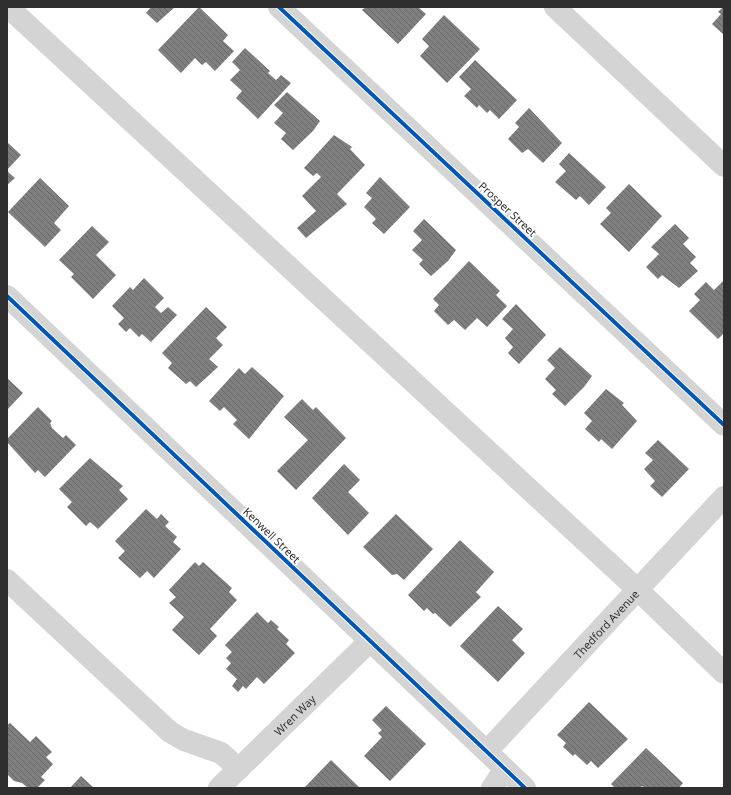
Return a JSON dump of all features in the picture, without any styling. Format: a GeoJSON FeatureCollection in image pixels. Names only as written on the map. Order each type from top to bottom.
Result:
{"type":"FeatureCollection","features":[{"type":"Feature","properties":{"kind":"street"},"geometry":{"type":"LineString","coordinates":[[8,7],[637,589],[724,673]]}},
{"type":"Feature","properties":{"kind":"street","name":"Prosper Street"},"geometry":{"type":"LineString","coordinates":[[280,7],[724,425]]}},
{"type":"Feature","properties":{"kind":"street"},"geometry":{"type":"LineString","coordinates":[[555,7],[724,166]]}},
{"type":"Feature","properties":{"kind":"street","name":"Kenwell Street"},"geometry":{"type":"LineString","coordinates":[[7,296],[525,788]]}},
{"type":"Feature","properties":{"kind":"street","name":"Thedford Avenue"},"geometry":{"type":"LineString","coordinates":[[487,751],[724,497]]}},
{"type":"Feature","properties":{"kind":"street"},"geometry":{"type":"LineString","coordinates":[[7,580],[170,732],[184,740],[221,753],[239,768]]}},
{"type":"Feature","properties":{"kind":"street","name":"Wren Way"},"geometry":{"type":"LineString","coordinates":[[219,788],[370,641]]}},
{"type":"Feature","properties":{"kind":"street"},"geometry":{"type":"LineString","coordinates":[[492,788],[505,769]]}},
{"type":"Feature","properties":{"kind":"building"},"geometry":{"type":"Polygon","coordinates":[[[151,7],[175,7],[157,23],[146,13],[151,7]]]}},
{"type":"Feature","properties":{"kind":"building"},"geometry":{"type":"Polygon","coordinates":[[[199,7],[228,35],[223,41],[234,51],[215,71],[206,62],[202,65],[195,58],[181,73],[158,50],[199,7]]]}},
{"type":"Feature","properties":{"kind":"building"},"geometry":{"type":"Polygon","coordinates":[[[366,7],[418,7],[426,14],[398,44],[362,10],[366,7]]]}},
{"type":"Feature","properties":{"kind":"building"},"geometry":{"type":"Polygon","coordinates":[[[723,7],[724,35],[712,24],[721,14],[718,12],[723,7]]]}},
{"type":"Feature","properties":{"kind":"building"},"geometry":{"type":"Polygon","coordinates":[[[444,15],[480,49],[447,83],[420,56],[429,46],[422,39],[444,15]]]}},
{"type":"Feature","properties":{"kind":"building"},"geometry":{"type":"Polygon","coordinates":[[[245,48],[270,71],[268,73],[276,80],[281,75],[291,83],[258,119],[236,98],[242,91],[230,80],[240,70],[232,62],[245,48]]]}},
{"type":"Feature","properties":{"kind":"building"},"geometry":{"type":"Polygon","coordinates":[[[475,60],[517,100],[499,119],[490,110],[487,113],[479,105],[477,108],[464,96],[471,89],[459,77],[475,60]]]}},
{"type":"Feature","properties":{"kind":"building"},"geometry":{"type":"Polygon","coordinates":[[[287,92],[320,121],[313,131],[293,150],[281,139],[286,133],[274,123],[283,113],[274,105],[287,92]]]}},
{"type":"Feature","properties":{"kind":"building"},"geometry":{"type":"Polygon","coordinates":[[[529,108],[562,143],[543,163],[528,149],[522,153],[508,139],[519,127],[515,123],[529,108]]]}},
{"type":"Feature","properties":{"kind":"building"},"geometry":{"type":"Polygon","coordinates":[[[334,135],[352,147],[350,149],[365,165],[337,194],[347,204],[306,238],[297,228],[316,211],[302,196],[321,177],[317,173],[313,176],[304,168],[334,135]]]}},
{"type":"Feature","properties":{"kind":"building"},"geometry":{"type":"Polygon","coordinates":[[[7,142],[21,155],[7,170],[7,142]]]}},
{"type":"Feature","properties":{"kind":"building"},"geometry":{"type":"Polygon","coordinates":[[[569,153],[606,187],[589,205],[580,196],[576,200],[555,182],[566,171],[559,164],[569,153]]]}},
{"type":"Feature","properties":{"kind":"building"},"geometry":{"type":"Polygon","coordinates":[[[7,171],[15,178],[7,185],[7,171]]]}},
{"type":"Feature","properties":{"kind":"building"},"geometry":{"type":"Polygon","coordinates":[[[380,177],[410,207],[384,234],[372,223],[376,219],[364,207],[372,198],[366,193],[380,177]]]}},
{"type":"Feature","properties":{"kind":"building"},"geometry":{"type":"Polygon","coordinates":[[[40,178],[69,206],[54,223],[61,230],[45,247],[8,212],[40,178]]]}},
{"type":"Feature","properties":{"kind":"building"},"geometry":{"type":"Polygon","coordinates":[[[629,184],[662,216],[629,252],[600,224],[611,213],[606,208],[629,184]]]}},
{"type":"Feature","properties":{"kind":"building"},"geometry":{"type":"Polygon","coordinates":[[[424,219],[456,250],[448,261],[431,276],[419,264],[423,260],[412,250],[422,240],[413,231],[424,219]]]}},
{"type":"Feature","properties":{"kind":"building"},"geometry":{"type":"Polygon","coordinates":[[[675,224],[689,238],[683,244],[696,257],[690,263],[698,271],[679,288],[662,275],[658,279],[646,267],[659,254],[651,247],[675,224]]]}},
{"type":"Feature","properties":{"kind":"building"},"geometry":{"type":"Polygon","coordinates":[[[92,226],[109,242],[96,255],[116,275],[93,299],[71,277],[74,274],[59,260],[92,226]]]}},
{"type":"Feature","properties":{"kind":"building"},"geometry":{"type":"Polygon","coordinates":[[[469,261],[500,291],[496,295],[507,306],[487,327],[477,318],[465,330],[454,320],[448,325],[434,311],[439,305],[433,299],[469,261]]]}},
{"type":"Feature","properties":{"kind":"building"},"geometry":{"type":"Polygon","coordinates":[[[144,278],[164,298],[155,307],[161,313],[168,307],[177,315],[151,342],[142,334],[139,337],[130,328],[126,332],[118,324],[124,318],[112,306],[130,287],[133,290],[144,278]]]}},
{"type":"Feature","properties":{"kind":"building"},"geometry":{"type":"Polygon","coordinates":[[[724,280],[724,333],[718,339],[689,311],[700,300],[694,294],[706,282],[714,290],[724,280]]]}},
{"type":"Feature","properties":{"kind":"building"},"geometry":{"type":"Polygon","coordinates":[[[516,304],[546,335],[519,364],[508,353],[513,347],[505,338],[513,329],[502,319],[516,304]]]}},
{"type":"Feature","properties":{"kind":"building"},"geometry":{"type":"Polygon","coordinates":[[[206,307],[227,327],[216,338],[223,345],[209,359],[218,367],[196,387],[190,381],[186,384],[168,368],[172,363],[162,353],[206,307]]]}},
{"type":"Feature","properties":{"kind":"building"},"geometry":{"type":"Polygon","coordinates":[[[560,347],[592,376],[584,387],[565,406],[552,394],[556,390],[545,379],[555,368],[547,360],[560,347]]]}},
{"type":"Feature","properties":{"kind":"building"},"geometry":{"type":"Polygon","coordinates":[[[252,367],[284,396],[249,439],[233,424],[237,420],[224,407],[220,411],[209,401],[239,368],[245,374],[252,367]]]}},
{"type":"Feature","properties":{"kind":"building"},"geometry":{"type":"Polygon","coordinates":[[[7,378],[23,393],[7,410],[7,378]]]}},
{"type":"Feature","properties":{"kind":"building"},"geometry":{"type":"Polygon","coordinates":[[[606,389],[624,403],[622,405],[637,421],[612,449],[601,439],[599,442],[585,429],[592,421],[584,413],[606,389]]]}},
{"type":"Feature","properties":{"kind":"building"},"geometry":{"type":"Polygon","coordinates":[[[302,399],[313,410],[316,407],[346,438],[296,490],[277,471],[308,440],[284,417],[302,399]]]}},
{"type":"Feature","properties":{"kind":"building"},"geometry":{"type":"Polygon","coordinates":[[[38,407],[52,421],[50,423],[52,428],[63,438],[66,435],[76,445],[45,477],[38,470],[35,473],[7,442],[7,439],[38,407]]]}},
{"type":"Feature","properties":{"kind":"building"},"geometry":{"type":"Polygon","coordinates":[[[658,440],[689,469],[662,497],[650,486],[655,481],[644,469],[653,460],[645,453],[658,440]]]}},
{"type":"Feature","properties":{"kind":"building"},"geometry":{"type":"Polygon","coordinates":[[[90,458],[123,486],[119,490],[128,499],[98,529],[90,522],[86,526],[67,507],[72,502],[59,489],[90,458]]]}},
{"type":"Feature","properties":{"kind":"building"},"geometry":{"type":"Polygon","coordinates":[[[344,464],[360,480],[348,492],[369,513],[348,535],[312,498],[344,464]]]}},
{"type":"Feature","properties":{"kind":"building"},"geometry":{"type":"Polygon","coordinates":[[[146,509],[157,519],[161,514],[169,522],[165,526],[177,537],[173,542],[181,549],[154,578],[147,571],[140,578],[118,558],[125,551],[115,541],[146,509]]]}},
{"type":"Feature","properties":{"kind":"building"},"geometry":{"type":"Polygon","coordinates":[[[396,514],[433,549],[404,580],[397,574],[392,575],[363,547],[396,514]]]}},
{"type":"Feature","properties":{"kind":"building"},"geometry":{"type":"Polygon","coordinates":[[[460,540],[494,572],[476,592],[481,597],[450,627],[435,613],[433,614],[427,608],[424,611],[408,595],[460,540]]]}},
{"type":"Feature","properties":{"kind":"building"},"geometry":{"type":"Polygon","coordinates":[[[195,562],[199,566],[203,562],[232,588],[229,592],[237,600],[210,629],[217,636],[199,655],[172,630],[184,617],[169,603],[176,597],[169,590],[195,562]]]}},
{"type":"Feature","properties":{"kind":"building"},"geometry":{"type":"Polygon","coordinates":[[[498,606],[523,629],[512,640],[525,653],[498,682],[460,646],[498,606]]]}},
{"type":"Feature","properties":{"kind":"building"},"geometry":{"type":"Polygon","coordinates":[[[257,612],[268,623],[271,620],[279,627],[277,629],[289,640],[286,644],[295,653],[264,684],[257,677],[246,689],[243,686],[238,692],[232,686],[237,679],[226,669],[231,663],[226,658],[232,652],[225,645],[257,612]]]}},
{"type":"Feature","properties":{"kind":"building"},"geometry":{"type":"Polygon","coordinates":[[[589,702],[628,739],[598,768],[591,761],[587,765],[575,754],[573,756],[563,747],[566,743],[557,735],[589,702]]]}},
{"type":"Feature","properties":{"kind":"building"},"geometry":{"type":"Polygon","coordinates":[[[386,706],[426,744],[390,781],[364,756],[382,737],[378,733],[382,730],[372,720],[386,706]]]}},
{"type":"Feature","properties":{"kind":"building"},"geometry":{"type":"Polygon","coordinates":[[[10,723],[30,742],[36,736],[52,752],[46,757],[53,764],[41,777],[45,780],[37,788],[28,788],[22,783],[14,781],[7,774],[7,725],[10,723]]]}},
{"type":"Feature","properties":{"kind":"building"},"geometry":{"type":"Polygon","coordinates":[[[646,748],[683,783],[679,788],[645,788],[642,786],[640,788],[615,788],[611,784],[646,748]]]}},
{"type":"Feature","properties":{"kind":"building"},"geometry":{"type":"Polygon","coordinates":[[[331,760],[360,788],[306,788],[305,787],[331,760]]]}},
{"type":"Feature","properties":{"kind":"building"},"geometry":{"type":"Polygon","coordinates":[[[81,776],[94,788],[70,788],[81,776]]]}},
{"type":"Feature","properties":{"kind":"cycle path"},"geometry":{"type":"LineString","coordinates":[[279,7],[724,425]]}},
{"type":"Feature","properties":{"kind":"cycle path"},"geometry":{"type":"LineString","coordinates":[[7,296],[525,788]]}}]}
